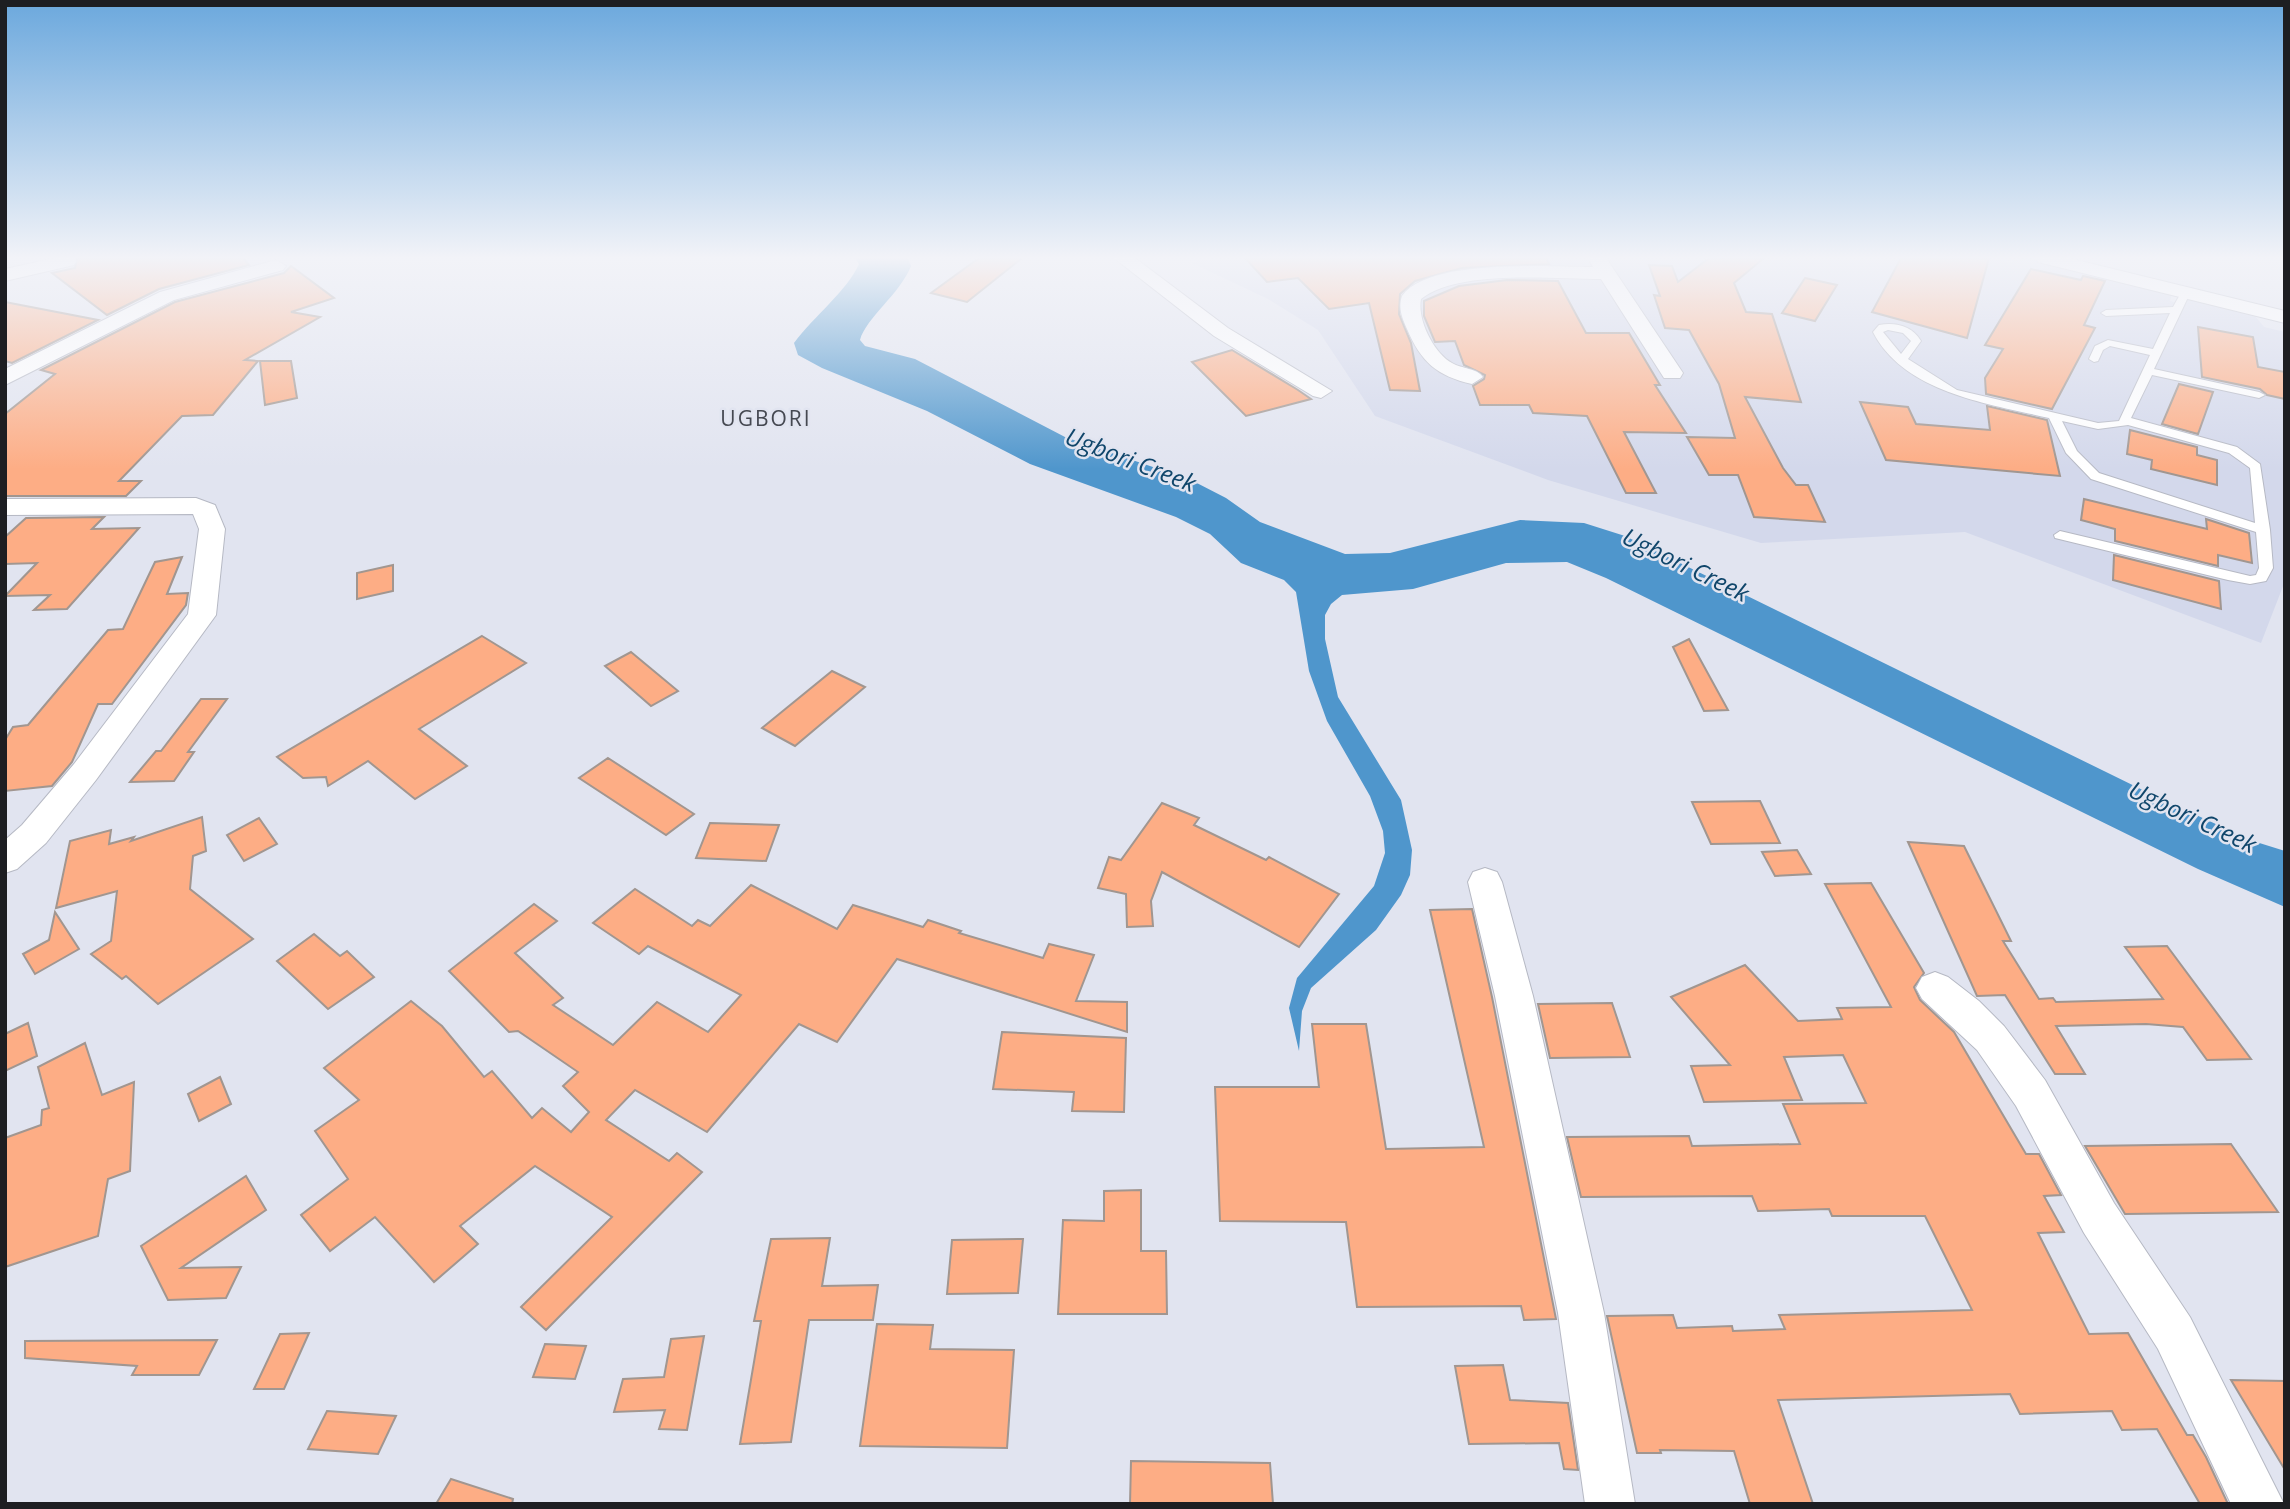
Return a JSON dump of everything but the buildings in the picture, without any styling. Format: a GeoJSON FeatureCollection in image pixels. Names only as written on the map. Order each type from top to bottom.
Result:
{"type":"FeatureCollection","features":[{"type":"Feature","properties":{"kind":"street"},"geometry":{"type":"LineString","coordinates":[[5,378],[103,328]]}},
{"type":"Feature","properties":{"kind":"street"},"geometry":{"type":"LineString","coordinates":[[1216,328],[1321,391]]}},
{"type":"Feature","properties":{"kind":"street"},"geometry":{"type":"LineString","coordinates":[[1417,328],[1426,350],[1439,366],[1452,373],[1472,377]]}},
{"type":"Feature","properties":{"kind":"street"},"geometry":{"type":"LineString","coordinates":[[1643,328],[1672,373]]}},
{"type":"Feature","properties":{"kind":"street"},"geometry":{"type":"LineString","coordinates":[[5,507],[196,506],[206,510],[212,529],[202,615],[85,772],[34,834],[5,860]]}},
{"type":"Feature","properties":{"kind":"street"},"geometry":{"type":"LineString","coordinates":[[1485,882],[1514,996],[1581,1313],[1610,1504]]}},
{"type":"Feature","properties":{"kind":"street"},"geometry":{"type":"LineString","coordinates":[[1935,988],[1965,1009],[1998,1042],[2034,1098],[2099,1218],[2172,1329],[2206,1393],[2231,1457],[2259,1504]]}},
{"type":"Feature","properties":{"kind":"lane"},"geometry":{"type":"LineString","coordinates":[[1903,359],[1953,392],[2055,418],[2098,426],[2123,425],[2167,328]]}},
{"type":"Feature","properties":{"kind":"lane"},"geometry":{"type":"LineString","coordinates":[[2094,359],[2099,348],[2108,343],[2156,353]]}},
{"type":"Feature","properties":{"kind":"lane"},"geometry":{"type":"LineString","coordinates":[[2148,371],[2259,395]]}},
{"type":"Feature","properties":{"kind":"lane"},"geometry":{"type":"LineString","coordinates":[[2055,418],[2072,453],[2095,476],[2264,530]]}},
{"type":"Feature","properties":{"kind":"lane"},"geometry":{"type":"LineString","coordinates":[[2060,535],[2250,580],[2261,578],[2266,568],[2256,467],[2233,450],[2124,420]]}},
{"type":"Feature","properties":{"kind":"shaded area"},"geometry":{"type":"Polygon","coordinates":[[[1315,328],[2270,328],[2285,332],[2285,581],[2261,643],[1965,532],[1761,543],[1548,480],[1375,416],[1315,328]]]}},
{"type":"Feature","properties":{"kind":"water","name":"Ugbori Creek"},"geometry":{"type":"Polygon","coordinates":[[[806,328],[866,328],[860,340],[865,346],[915,359],[1065,437],[1191,480],[1226,498],[1260,522],[1345,554],[1390,553],[1520,520],[1584,523],[1625,536],[2159,798],[2253,841],[2285,851],[2285,907],[2198,869],[1606,578],[1567,562],[1506,563],[1413,589],[1342,595],[1331,604],[1325,615],[1325,639],[1338,697],[1401,800],[1412,850],[1410,875],[1401,895],[1376,930],[1311,988],[1302,1011],[1299,1051],[1289,1008],[1297,978],[1374,886],[1385,853],[1383,831],[1370,796],[1327,721],[1309,671],[1296,592],[1284,580],[1241,563],[1210,534],[1176,517],[1030,464],[927,411],[822,368],[798,355],[794,343],[806,328]]]}},
{"type":"Feature","properties":{"kind":"district","name":"UGBORI"},"geometry":{"type":"Point","coordinates":[766,418]}}]}
